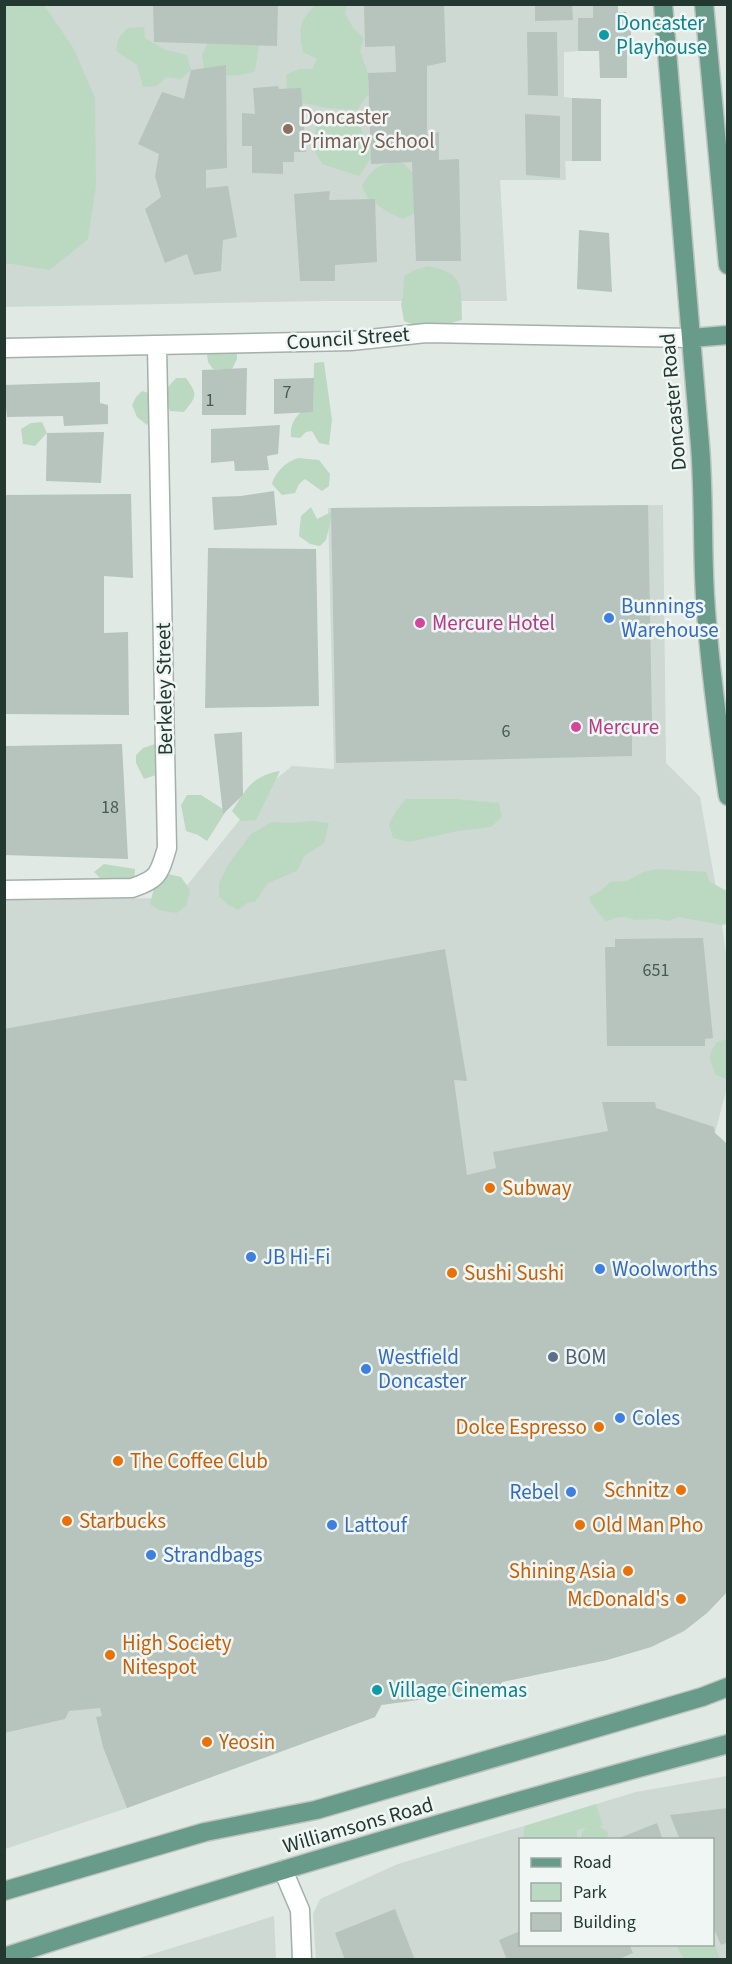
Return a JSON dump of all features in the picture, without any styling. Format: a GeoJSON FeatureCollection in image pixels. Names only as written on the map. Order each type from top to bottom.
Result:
{"type":"FeatureCollection","features":[{"type":"Feature","properties":{"kind":"main road","name":"Doncaster Road"},"geometry":{"type":"LineString","coordinates":[[663,4],[703,492],[706,605],[728,795]]}},
{"type":"Feature","properties":{"kind":"main road"},"geometry":{"type":"LineString","coordinates":[[704,4],[722,144],[728,265]]}},
{"type":"Feature","properties":{"kind":"main road"},"geometry":{"type":"LineString","coordinates":[[690,338],[728,335]]}},
{"type":"Feature","properties":{"kind":"main road"},"geometry":{"type":"LineString","coordinates":[[702,1697],[728,1674]]}},
{"type":"Feature","properties":{"kind":"main road","name":"Williamsons Road"},"geometry":{"type":"LineString","coordinates":[[4,1891],[205,1832],[316,1810],[702,1697],[728,1687]]}},
{"type":"Feature","properties":{"kind":"main road","name":"Williamsons Road"},"geometry":{"type":"LineString","coordinates":[[4,1957],[283,1870],[628,1770],[724,1746]]}},
{"type":"Feature","properties":{"kind":"street","name":"Council Street"},"geometry":{"type":"LineString","coordinates":[[4,348],[351,341],[426,333],[690,338]]}},
{"type":"Feature","properties":{"kind":"street","name":"Berkeley Street"},"geometry":{"type":"LineString","coordinates":[[4,890],[132,888],[147,883],[160,872],[166,848],[157,346]]}},
{"type":"Feature","properties":{"kind":"street"},"geometry":{"type":"LineString","coordinates":[[283,1870],[300,1910],[302,1959]]}},
{"type":"Feature","properties":{"kind":"shaded area","name":"Doncaster Primary School"},"geometry":{"type":"Polygon","coordinates":[[[4,5],[593,5],[593,18],[578,18],[578,51],[564,52],[564,97],[572,98],[572,161],[565,161],[566,180],[500,180],[507,301],[325,301],[5,307],[4,5]]]}},
{"type":"Feature","properties":{"kind":"shaded area","name":"Westfield Doncaster"},"geometry":{"type":"Polygon","coordinates":[[[663,505],[666,763],[700,797],[728,968],[727,1087],[715,1133],[728,1147],[728,1591],[707,1613],[684,1631],[651,1647],[607,1660],[502,1682],[498,1689],[382,1705],[375,1717],[127,1808],[5,1849],[4,900],[177,898],[266,787],[292,766],[334,769],[328,508],[663,505]]]}},
{"type":"Feature","properties":{"kind":"shaded area"},"geometry":{"type":"Polygon","coordinates":[[[727,1776],[727,1959],[316,1959],[313,1914],[320,1899],[398,1864],[636,1792],[727,1776]]]}},
{"type":"Feature","properties":{"kind":"shaded area"},"geometry":{"type":"Polygon","coordinates":[[[274,1916],[276,1959],[133,1960],[230,1930],[274,1916]]]}},
{"type":"Feature","properties":{"kind":"green space"},"geometry":{"type":"Polygon","coordinates":[[[4,5],[44,5],[74,49],[95,98],[96,186],[88,239],[50,270],[5,263],[4,5]]]}},
{"type":"Feature","properties":{"kind":"green space"},"geometry":{"type":"Polygon","coordinates":[[[315,5],[347,5],[345,14],[354,29],[364,38],[360,51],[368,73],[368,95],[357,110],[328,108],[292,101],[287,89],[286,75],[299,69],[312,69],[317,59],[303,52],[301,32],[305,17],[315,5]]]}},
{"type":"Feature","properties":{"kind":"green space"},"geometry":{"type":"Polygon","coordinates":[[[144,27],[145,38],[166,50],[187,55],[191,70],[181,79],[166,77],[157,86],[143,87],[137,65],[116,51],[118,39],[127,28],[144,27]]]}},
{"type":"Feature","properties":{"kind":"green space"},"geometry":{"type":"Polygon","coordinates":[[[224,41],[259,45],[255,71],[230,76],[204,68],[202,55],[207,44],[224,41]]]}},
{"type":"Feature","properties":{"kind":"green space"},"geometry":{"type":"Polygon","coordinates":[[[335,117],[347,125],[360,125],[371,158],[359,176],[322,164],[314,150],[316,121],[335,117]]]}},
{"type":"Feature","properties":{"kind":"green space"},"geometry":{"type":"Polygon","coordinates":[[[402,162],[419,179],[420,211],[403,219],[368,199],[362,186],[378,167],[402,162]]]}},
{"type":"Feature","properties":{"kind":"green space"},"geometry":{"type":"Polygon","coordinates":[[[428,266],[455,277],[461,290],[462,320],[427,330],[404,321],[401,304],[404,276],[428,266]]]}},
{"type":"Feature","properties":{"kind":"green space"},"geometry":{"type":"Polygon","coordinates":[[[216,346],[237,351],[237,359],[232,369],[213,369],[208,362],[207,355],[216,346]]]}},
{"type":"Feature","properties":{"kind":"green space"},"geometry":{"type":"Polygon","coordinates":[[[324,362],[332,420],[329,445],[319,443],[312,431],[306,432],[300,438],[291,437],[292,426],[298,415],[301,412],[313,412],[314,363],[324,362]]]}},
{"type":"Feature","properties":{"kind":"green space"},"geometry":{"type":"Polygon","coordinates":[[[176,378],[186,378],[194,392],[194,399],[184,412],[170,411],[162,394],[176,378]]]}},
{"type":"Feature","properties":{"kind":"green space"},"geometry":{"type":"Polygon","coordinates":[[[142,391],[152,394],[153,415],[147,425],[137,417],[132,405],[142,391]]]}},
{"type":"Feature","properties":{"kind":"green space"},"geometry":{"type":"Polygon","coordinates":[[[42,422],[47,433],[35,446],[23,444],[21,429],[31,423],[42,422]]]}},
{"type":"Feature","properties":{"kind":"green space"},"geometry":{"type":"Polygon","coordinates":[[[298,458],[319,460],[330,474],[329,486],[322,491],[305,479],[299,484],[295,493],[282,495],[272,484],[273,480],[282,468],[298,458]]]}},
{"type":"Feature","properties":{"kind":"green space"},"geometry":{"type":"Polygon","coordinates":[[[311,507],[317,519],[333,511],[326,540],[320,546],[310,544],[299,536],[301,516],[311,507]]]}},
{"type":"Feature","properties":{"kind":"green space"},"geometry":{"type":"Polygon","coordinates":[[[155,744],[162,758],[156,775],[144,779],[136,763],[136,755],[143,748],[155,744]]]}},
{"type":"Feature","properties":{"kind":"green space"},"geometry":{"type":"Polygon","coordinates":[[[280,771],[256,820],[241,821],[232,811],[246,790],[263,776],[280,771]]]}},
{"type":"Feature","properties":{"kind":"green space"},"geometry":{"type":"Polygon","coordinates":[[[187,795],[201,795],[226,811],[207,841],[186,831],[181,805],[187,795]]]}},
{"type":"Feature","properties":{"kind":"green space"},"geometry":{"type":"Polygon","coordinates":[[[406,799],[456,799],[499,803],[502,817],[491,827],[457,831],[409,842],[393,838],[389,824],[406,799]]]}},
{"type":"Feature","properties":{"kind":"green space"},"geometry":{"type":"Polygon","coordinates":[[[272,822],[329,823],[324,843],[304,856],[298,870],[268,883],[255,902],[247,903],[238,910],[219,896],[219,883],[228,865],[251,834],[272,822]]]}},
{"type":"Feature","properties":{"kind":"green space"},"geometry":{"type":"Polygon","coordinates":[[[104,864],[135,869],[134,884],[105,883],[94,872],[104,864]]]}},
{"type":"Feature","properties":{"kind":"green space"},"geometry":{"type":"Polygon","coordinates":[[[658,869],[706,872],[710,882],[727,891],[727,924],[679,917],[668,921],[635,920],[626,917],[606,922],[591,903],[589,897],[610,882],[626,881],[643,872],[658,869]]]}},
{"type":"Feature","properties":{"kind":"green space"},"geometry":{"type":"Polygon","coordinates":[[[164,873],[181,877],[190,890],[186,906],[177,913],[158,910],[150,904],[154,888],[164,873]]]}},
{"type":"Feature","properties":{"kind":"green space"},"geometry":{"type":"Polygon","coordinates":[[[728,1039],[727,1079],[716,1075],[710,1058],[717,1042],[728,1039]]]}},
{"type":"Feature","properties":{"kind":"green space"},"geometry":{"type":"Polygon","coordinates":[[[596,1804],[603,1825],[599,1826],[608,1832],[607,1838],[581,1838],[582,1832],[586,1828],[577,1830],[577,1838],[523,1838],[525,1826],[596,1804]]]}},
{"type":"Feature","properties":{"kind":"green space"},"geometry":{"type":"Polygon","coordinates":[[[714,1941],[719,1957],[717,1959],[684,1959],[677,1946],[714,1946],[714,1941]]]}},
{"type":"Feature","properties":{"kind":"building"},"geometry":{"type":"Polygon","coordinates":[[[153,4],[278,4],[277,46],[154,42],[153,4]]]}},
{"type":"Feature","properties":{"kind":"building"},"geometry":{"type":"Polygon","coordinates":[[[535,4],[572,4],[573,20],[535,21],[535,4]]]}},
{"type":"Feature","properties":{"kind":"building","name":"Doncaster Playhouse"},"geometry":{"type":"Polygon","coordinates":[[[593,4],[618,4],[618,12],[626,12],[626,20],[631,20],[631,50],[627,50],[627,78],[600,78],[599,51],[578,51],[578,18],[593,18],[593,4]]]}},
{"type":"Feature","properties":{"kind":"building"},"geometry":{"type":"Polygon","coordinates":[[[364,5],[444,5],[446,62],[427,66],[427,134],[439,132],[439,160],[459,159],[461,261],[416,261],[412,162],[371,164],[368,73],[396,72],[395,46],[365,47],[364,5]]]}},
{"type":"Feature","properties":{"kind":"building"},"geometry":{"type":"Polygon","coordinates":[[[527,32],[557,32],[558,96],[528,95],[527,32]]]}},
{"type":"Feature","properties":{"kind":"building"},"geometry":{"type":"Polygon","coordinates":[[[226,65],[227,168],[206,170],[206,188],[228,186],[237,237],[223,240],[221,271],[194,275],[187,254],[165,263],[145,209],[161,197],[155,176],[159,154],[138,144],[162,92],[184,99],[191,70],[226,65]]]}},
{"type":"Feature","properties":{"kind":"building"},"geometry":{"type":"Polygon","coordinates":[[[278,86],[279,89],[301,88],[306,152],[294,152],[294,162],[283,162],[283,174],[252,173],[252,146],[242,146],[242,113],[255,114],[253,88],[278,86]]]}},
{"type":"Feature","properties":{"kind":"building"},"geometry":{"type":"Polygon","coordinates":[[[572,98],[601,99],[601,161],[572,161],[572,98]]]}},
{"type":"Feature","properties":{"kind":"building"},"geometry":{"type":"Polygon","coordinates":[[[525,114],[560,116],[560,178],[526,175],[525,114]]]}},
{"type":"Feature","properties":{"kind":"building"},"geometry":{"type":"Polygon","coordinates":[[[330,191],[329,200],[375,199],[377,262],[335,265],[335,281],[300,281],[294,194],[330,191]]]}},
{"type":"Feature","properties":{"kind":"building"},"geometry":{"type":"Polygon","coordinates":[[[579,230],[609,233],[612,292],[577,289],[579,230]]]}},
{"type":"Feature","properties":{"kind":"building"},"geometry":{"type":"Polygon","coordinates":[[[247,368],[246,415],[202,415],[202,370],[247,368]]]}},
{"type":"Feature","properties":{"kind":"building"},"geometry":{"type":"Polygon","coordinates":[[[314,378],[313,412],[274,414],[274,379],[314,378]]]}},
{"type":"Feature","properties":{"kind":"building"},"geometry":{"type":"Polygon","coordinates":[[[100,382],[100,403],[108,405],[108,424],[64,426],[63,416],[7,417],[4,385],[100,382]]]}},
{"type":"Feature","properties":{"kind":"building"},"geometry":{"type":"Polygon","coordinates":[[[280,425],[278,454],[267,456],[269,470],[235,471],[234,461],[211,463],[211,429],[280,425]]]}},
{"type":"Feature","properties":{"kind":"building"},"geometry":{"type":"Polygon","coordinates":[[[104,432],[101,483],[46,481],[47,433],[104,432]]]}},
{"type":"Feature","properties":{"kind":"building"},"geometry":{"type":"Polygon","coordinates":[[[274,491],[277,525],[214,530],[212,497],[274,491]]]}},
{"type":"Feature","properties":{"kind":"building"},"geometry":{"type":"Polygon","coordinates":[[[131,494],[133,578],[104,576],[104,633],[128,632],[129,715],[4,714],[4,495],[131,494]]]}},
{"type":"Feature","properties":{"kind":"building"},"geometry":{"type":"Polygon","coordinates":[[[648,505],[652,723],[632,723],[632,756],[336,763],[331,508],[648,505]]]}},
{"type":"Feature","properties":{"kind":"building"},"geometry":{"type":"Polygon","coordinates":[[[208,548],[316,549],[319,706],[205,708],[208,548]]]}},
{"type":"Feature","properties":{"kind":"building"},"geometry":{"type":"Polygon","coordinates":[[[242,732],[243,795],[223,814],[214,734],[242,732]]]}},
{"type":"Feature","properties":{"kind":"building"},"geometry":{"type":"Polygon","coordinates":[[[122,744],[128,859],[4,855],[4,746],[122,744]]]}},
{"type":"Feature","properties":{"kind":"building"},"geometry":{"type":"Polygon","coordinates":[[[703,938],[713,1038],[705,1039],[705,1046],[607,1046],[605,947],[615,947],[615,939],[703,938]]]}},
{"type":"Feature","properties":{"kind":"building","name":"Westfield Doncaster"},"geometry":{"type":"Polygon","coordinates":[[[445,949],[467,1081],[454,1080],[467,1175],[496,1168],[493,1152],[608,1131],[602,1102],[655,1102],[656,1108],[714,1127],[715,1133],[728,1147],[728,1591],[707,1613],[684,1631],[651,1647],[607,1660],[502,1682],[498,1689],[381,1705],[375,1717],[127,1808],[103,1747],[96,1717],[102,1716],[100,1708],[69,1711],[65,1719],[4,1733],[4,1029],[445,949]]]}},
{"type":"Feature","properties":{"kind":"building"},"geometry":{"type":"Polygon","coordinates":[[[728,1808],[728,1942],[721,1945],[714,1929],[714,1838],[679,1838],[670,1815],[728,1808]]]}},
{"type":"Feature","properties":{"kind":"building"},"geometry":{"type":"Polygon","coordinates":[[[657,1823],[662,1838],[620,1838],[657,1823]]]}},
{"type":"Feature","properties":{"kind":"building"},"geometry":{"type":"Polygon","coordinates":[[[395,1909],[415,1960],[345,1960],[335,1933],[395,1909]]]}},
{"type":"Feature","properties":{"kind":"building"},"geometry":{"type":"Polygon","coordinates":[[[519,1931],[519,1946],[630,1946],[633,1953],[617,1960],[507,1960],[499,1940],[519,1931]]]}},
{"type":"Feature","properties":{"kind":"place","name":"Doncaster Playhouse"},"geometry":{"type":"Point","coordinates":[604,35]}},
{"type":"Feature","properties":{"kind":"place","name":"Doncaster Primary School"},"geometry":{"type":"Point","coordinates":[288,129]}},
{"type":"Feature","properties":{"kind":"place","name":"Bunnings Warehouse"},"geometry":{"type":"Point","coordinates":[609,618]}},
{"type":"Feature","properties":{"kind":"place","name":"Mercure Hotel"},"geometry":{"type":"Point","coordinates":[420,623]}},
{"type":"Feature","properties":{"kind":"place","name":"Mercure"},"geometry":{"type":"Point","coordinates":[576,727]}},
{"type":"Feature","properties":{"kind":"place","name":"Subway"},"geometry":{"type":"Point","coordinates":[490,1188]}},
{"type":"Feature","properties":{"kind":"place","name":"JB Hi-Fi"},"geometry":{"type":"Point","coordinates":[251,1257]}},
{"type":"Feature","properties":{"kind":"place","name":"Woolworths"},"geometry":{"type":"Point","coordinates":[600,1269]}},
{"type":"Feature","properties":{"kind":"place","name":"Sushi Sushi"},"geometry":{"type":"Point","coordinates":[452,1273]}},
{"type":"Feature","properties":{"kind":"place","name":"BOM"},"geometry":{"type":"Point","coordinates":[553,1357]}},
{"type":"Feature","properties":{"kind":"place","name":"Westfield Doncaster"},"geometry":{"type":"Point","coordinates":[366,1369]}},
{"type":"Feature","properties":{"kind":"place","name":"Coles"},"geometry":{"type":"Point","coordinates":[620,1418]}},
{"type":"Feature","properties":{"kind":"place","name":"Dolce Espresso"},"geometry":{"type":"Point","coordinates":[599,1427]}},
{"type":"Feature","properties":{"kind":"place","name":"The Coffee Club"},"geometry":{"type":"Point","coordinates":[118,1461]}},
{"type":"Feature","properties":{"kind":"place","name":"Schnitz"},"geometry":{"type":"Point","coordinates":[681,1490]}},
{"type":"Feature","properties":{"kind":"place","name":"Rebel"},"geometry":{"type":"Point","coordinates":[571,1492]}},
{"type":"Feature","properties":{"kind":"place","name":"Starbucks"},"geometry":{"type":"Point","coordinates":[67,1521]}},
{"type":"Feature","properties":{"kind":"place","name":"Lattouf"},"geometry":{"type":"Point","coordinates":[332,1525]}},
{"type":"Feature","properties":{"kind":"place","name":"Old Man Pho"},"geometry":{"type":"Point","coordinates":[580,1525]}},
{"type":"Feature","properties":{"kind":"place","name":"Strandbags"},"geometry":{"type":"Point","coordinates":[151,1555]}},
{"type":"Feature","properties":{"kind":"place","name":"Shining Asia"},"geometry":{"type":"Point","coordinates":[628,1571]}},
{"type":"Feature","properties":{"kind":"place","name":"McDonald's"},"geometry":{"type":"Point","coordinates":[681,1599]}},
{"type":"Feature","properties":{"kind":"place","name":"High Society Nitespot"},"geometry":{"type":"Point","coordinates":[110,1655]}},
{"type":"Feature","properties":{"kind":"place","name":"Village Cinemas"},"geometry":{"type":"Point","coordinates":[377,1690]}},
{"type":"Feature","properties":{"kind":"place","name":"Yeosin"},"geometry":{"type":"Point","coordinates":[207,1742]}}]}
